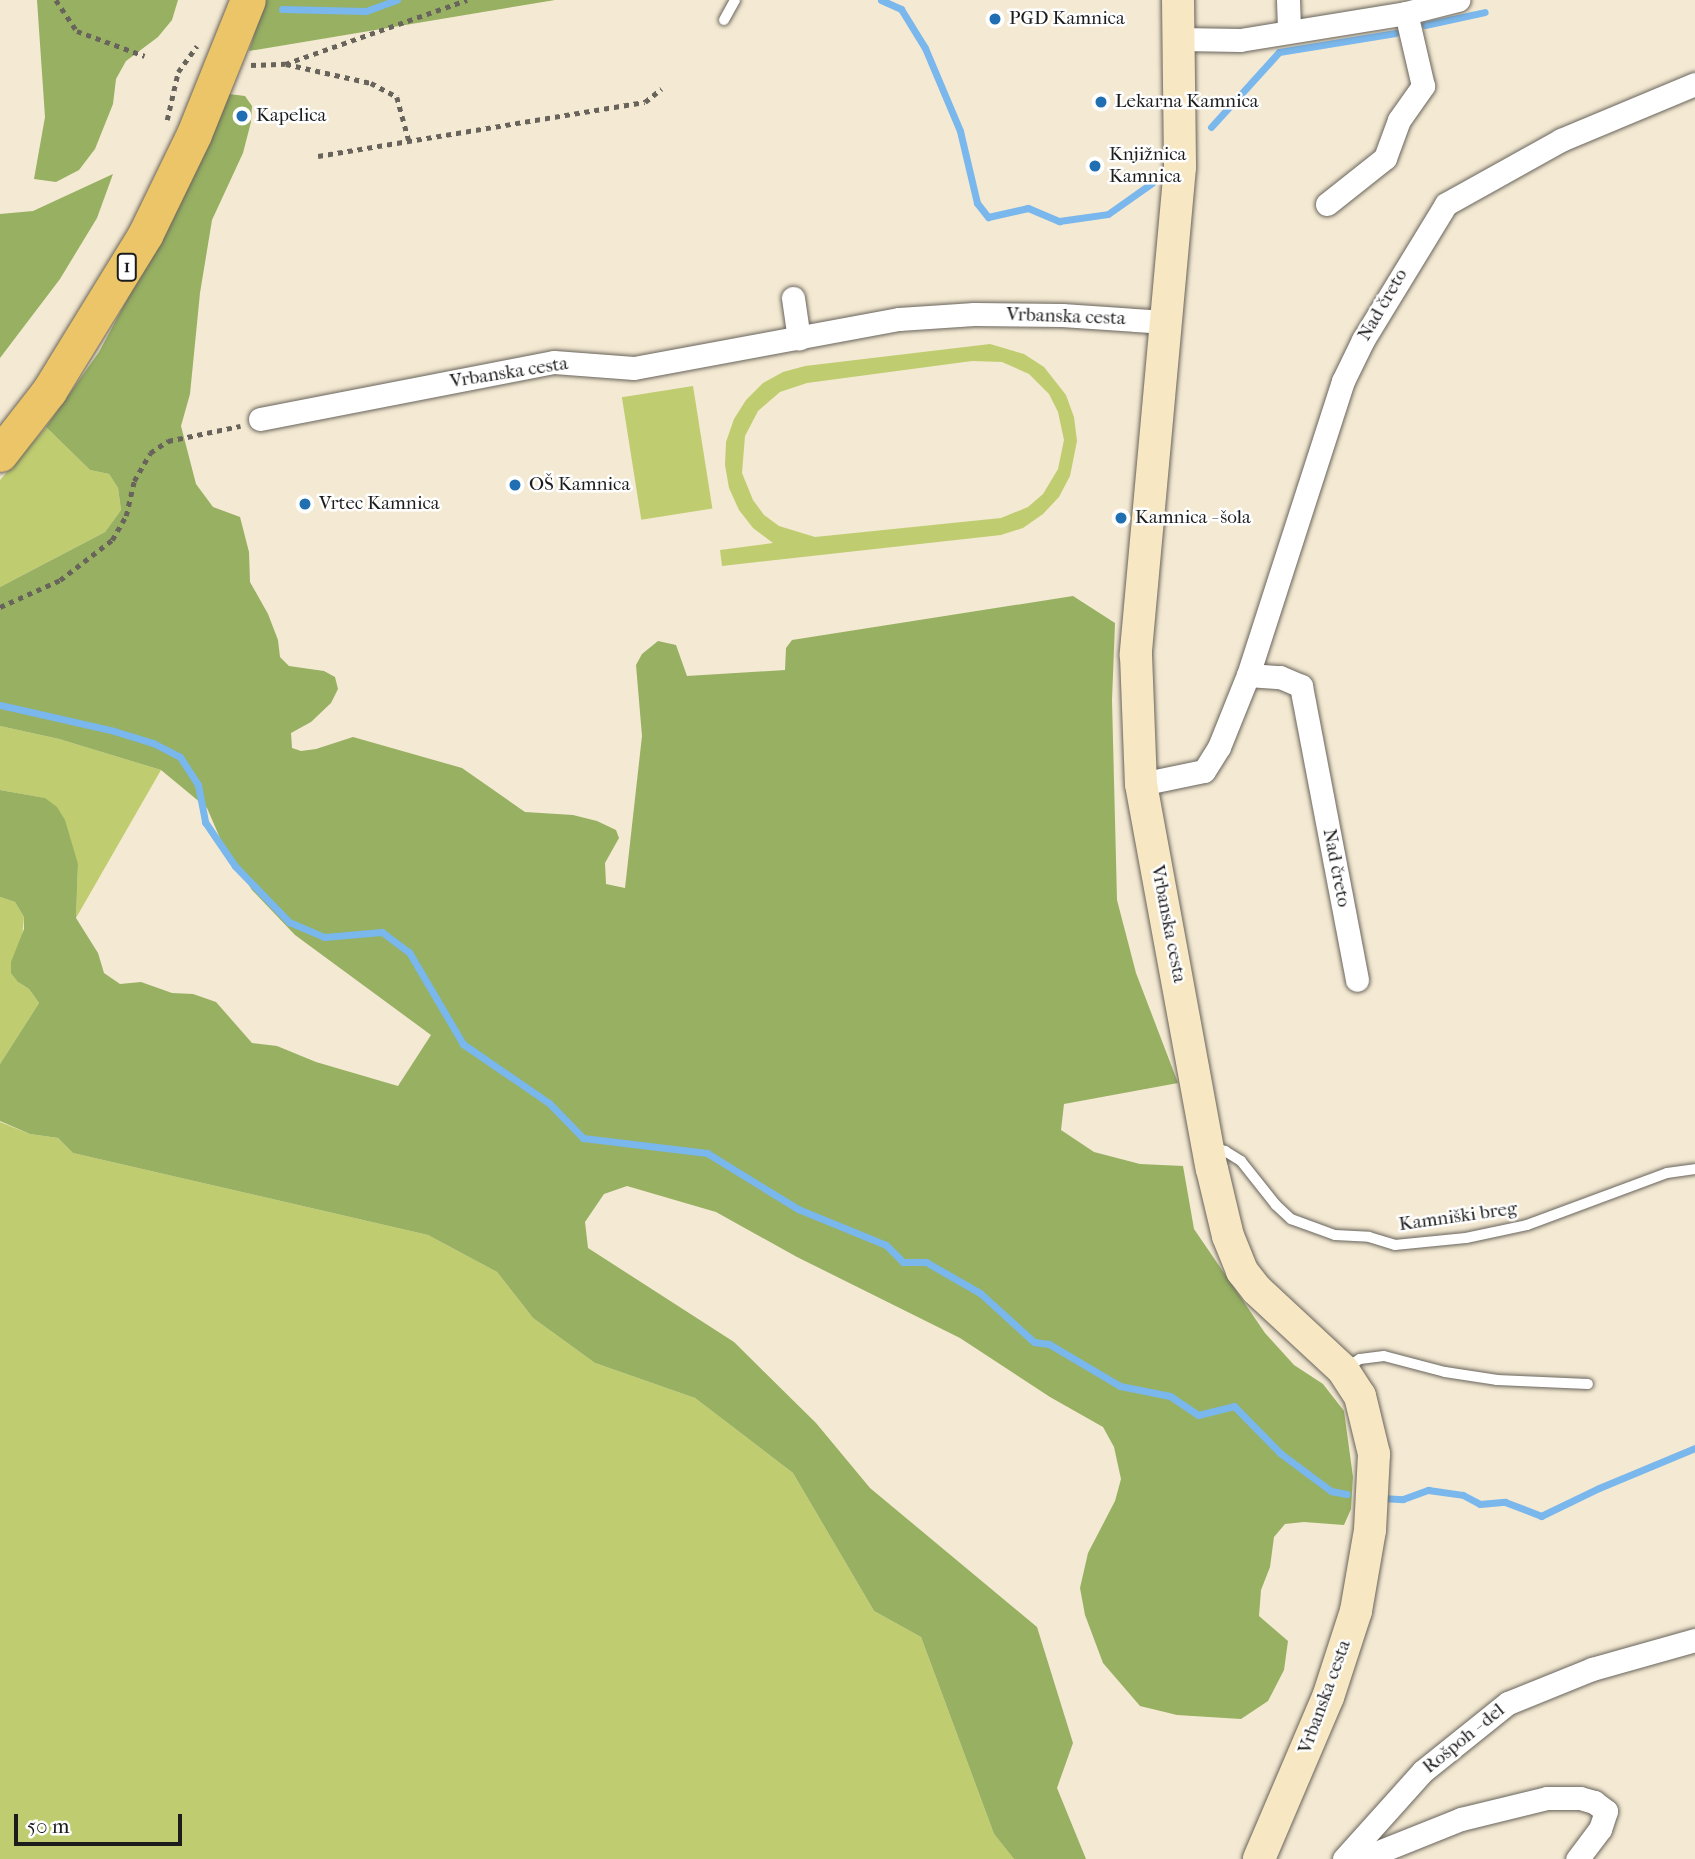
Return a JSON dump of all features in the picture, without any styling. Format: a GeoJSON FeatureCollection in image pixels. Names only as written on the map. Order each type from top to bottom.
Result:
{"type":"FeatureCollection","features":[{"type":"Feature","properties":{"kind":"main road","name":"1"},"geometry":{"type":"LineString","coordinates":[[0,454],[49,391],[145,235],[212,52],[248,0]]}},
{"type":"Feature","properties":{"kind":"street","name":"Vrbanska cesta"},"geometry":{"type":"LineString","coordinates":[[1178,0],[1180,167],[1136,655],[1141,784],[1228,1236],[1242,1271],[1257,1290],[1343,1370],[1360,1396],[1370,1426],[1374,1472],[1370,1530],[1356,1611],[1328,1697],[1259,1859]]}},
{"type":"Feature","properties":{"kind":"street"},"geometry":{"type":"LineString","coordinates":[[1288,0],[1289,30]]}},
{"type":"Feature","properties":{"kind":"street"},"geometry":{"type":"LineString","coordinates":[[1180,39],[1240,40],[1375,9],[1406,13],[1458,0]]}},
{"type":"Feature","properties":{"kind":"street"},"geometry":{"type":"LineString","coordinates":[[1327,204],[1385,159],[1399,120],[1423,86],[1406,13]]}},
{"type":"Feature","properties":{"kind":"street","name":"Nad čreto"},"geometry":{"type":"LineString","coordinates":[[1141,784],[1205,771],[1219,747],[1248,675],[1343,381],[1363,340],[1446,204],[1561,140],[1695,84]]}},
{"type":"Feature","properties":{"kind":"street"},"geometry":{"type":"LineString","coordinates":[[793,298],[799,339]]}},
{"type":"Feature","properties":{"kind":"street","name":"Vrbanska cesta"},"geometry":{"type":"LineString","coordinates":[[260,419],[554,362],[634,368],[899,319],[974,314],[1062,315],[1166,322]]}},
{"type":"Feature","properties":{"kind":"street","name":"Nad čreto"},"geometry":{"type":"LineString","coordinates":[[1248,675],[1289,679],[1301,686],[1357,980]]}},
{"type":"Feature","properties":{"kind":"street","name":"Rošpoh - del"},"geometry":{"type":"LineString","coordinates":[[1344,1859],[1423,1770],[1508,1703],[1592,1669],[1695,1640]]}},
{"type":"Feature","properties":{"kind":"street"},"geometry":{"type":"LineString","coordinates":[[1361,1859],[1461,1819],[1547,1798],[1580,1798],[1594,1802],[1606,1811],[1600,1829],[1577,1859]]}},
{"type":"Feature","properties":{"kind":"lane"},"geometry":{"type":"LineString","coordinates":[[724,20],[735,0]]}},
{"type":"Feature","properties":{"kind":"lane","name":"Kamniški breg"},"geometry":{"type":"LineString","coordinates":[[1209,1147],[1225,1151],[1241,1161],[1276,1205],[1308,1227],[1335,1235],[1369,1237],[1395,1245],[1466,1238],[1527,1225],[1667,1173],[1695,1169]]}},
{"type":"Feature","properties":{"kind":"lane"},"geometry":{"type":"LineString","coordinates":[[1343,1370],[1360,1359],[1384,1356],[1497,1380],[1588,1384]]}},
{"type":"Feature","properties":{"kind":"path"},"geometry":{"type":"LineString","coordinates":[[56,0],[77,31],[145,56]]}},
{"type":"Feature","properties":{"kind":"path"},"geometry":{"type":"LineString","coordinates":[[166,123],[178,72],[212,52],[253,66],[285,64],[467,0]]}},
{"type":"Feature","properties":{"kind":"path"},"geometry":{"type":"LineString","coordinates":[[285,64],[371,83],[397,97],[409,141]]}},
{"type":"Feature","properties":{"kind":"path"},"geometry":{"type":"LineString","coordinates":[[318,156],[645,102],[661,89]]}},
{"type":"Feature","properties":{"kind":"path"},"geometry":{"type":"LineString","coordinates":[[0,607],[60,580],[112,540],[126,516],[134,481],[150,453],[168,441],[228,430],[260,419]]}},
{"type":"Feature","properties":{"kind":"green space"},"geometry":{"type":"Polygon","coordinates":[[[37,0],[178,0],[172,20],[158,37],[126,61],[116,79],[113,104],[95,149],[79,170],[56,182],[34,179],[45,117],[37,0]]]}},
{"type":"Feature","properties":{"kind":"green space"},"geometry":{"type":"Polygon","coordinates":[[[265,0],[555,0],[249,51],[265,0]]]}},
{"type":"Feature","properties":{"kind":"green space"},"geometry":{"type":"Polygon","coordinates":[[[229,94],[245,96],[252,106],[251,122],[243,153],[212,220],[200,293],[190,394],[181,426],[196,484],[213,507],[240,517],[249,552],[250,582],[268,614],[278,640],[280,657],[289,666],[324,671],[335,677],[338,689],[331,703],[311,722],[291,733],[292,748],[301,751],[316,749],[353,737],[462,768],[525,812],[573,815],[597,821],[616,830],[619,838],[605,863],[606,884],[625,888],[642,736],[636,665],[642,654],[658,641],[676,645],[687,676],[785,670],[786,648],[792,640],[1073,596],[1115,623],[1112,700],[1117,900],[1136,973],[1178,1083],[1064,1104],[1061,1130],[1094,1152],[1140,1164],[1183,1166],[1194,1229],[1265,1333],[1294,1365],[1323,1384],[1344,1411],[1353,1477],[1351,1509],[1344,1525],[1304,1522],[1285,1524],[1274,1537],[1270,1567],[1261,1590],[1259,1616],[1288,1641],[1284,1670],[1268,1701],[1241,1719],[1177,1715],[1140,1706],[1103,1663],[1085,1615],[1080,1588],[1088,1553],[1115,1501],[1121,1479],[1114,1447],[1103,1427],[1050,1397],[960,1338],[797,1257],[716,1212],[627,1186],[604,1194],[585,1222],[588,1248],[734,1342],[816,1423],[870,1488],[1037,1627],[1073,1743],[1057,1788],[1086,1859],[1014,1859],[994,1834],[921,1637],[874,1611],[793,1473],[695,1398],[595,1363],[533,1318],[497,1272],[428,1235],[73,1153],[58,1138],[30,1134],[0,1121],[0,1064],[39,1003],[29,989],[11,973],[11,962],[24,929],[24,917],[15,902],[0,897],[0,790],[45,798],[57,807],[65,820],[78,864],[76,918],[98,953],[104,973],[120,984],[141,982],[172,993],[193,994],[216,1002],[252,1043],[277,1046],[316,1062],[398,1086],[431,1035],[295,935],[252,890],[223,845],[207,808],[161,770],[59,739],[0,726],[0,587],[105,532],[121,510],[118,488],[109,474],[90,470],[46,427],[99,352],[190,182],[229,94]]]}},
{"type":"Feature","properties":{"kind":"green space"},"geometry":{"type":"Polygon","coordinates":[[[113,174],[97,218],[60,279],[0,358],[0,214],[33,211],[113,174]]]}},
{"type":"Feature","properties":{"kind":"green space"},"geometry":{"type":"Polygon","coordinates":[[[990,344],[1024,354],[1044,367],[1066,395],[1074,417],[1077,441],[1070,476],[1059,497],[1043,514],[1023,528],[1001,535],[722,566],[720,550],[773,543],[753,528],[739,510],[729,488],[725,465],[726,442],[734,419],[746,400],[763,383],[783,372],[805,366],[990,344]],[[972,361],[807,383],[780,392],[758,411],[745,436],[742,473],[753,500],[764,515],[779,526],[815,537],[1001,518],[1028,507],[1043,494],[1058,469],[1064,440],[1058,412],[1049,394],[1029,374],[1002,362],[972,361]]]}},
{"type":"Feature","properties":{"kind":"green space"},"geometry":{"type":"Polygon","coordinates":[[[693,386],[712,508],[641,520],[622,397],[693,386]]]}},
{"type":"Feature","properties":{"kind":"green space"},"geometry":{"type":"Polygon","coordinates":[[[46,427],[90,470],[109,474],[118,488],[121,510],[105,532],[0,587],[0,480],[46,427]]]}},
{"type":"Feature","properties":{"kind":"green space"},"geometry":{"type":"Polygon","coordinates":[[[0,726],[59,739],[161,770],[76,918],[78,864],[44,798],[0,790],[0,726]]]}},
{"type":"Feature","properties":{"kind":"green space"},"geometry":{"type":"Polygon","coordinates":[[[0,897],[15,902],[24,917],[18,982],[29,989],[39,1003],[0,1064],[0,897]]]}},
{"type":"Feature","properties":{"kind":"green space"},"geometry":{"type":"Polygon","coordinates":[[[0,1122],[30,1134],[58,1138],[73,1153],[428,1235],[497,1272],[533,1318],[595,1363],[695,1398],[793,1473],[874,1611],[921,1637],[994,1834],[1014,1859],[0,1859],[0,1122]]]}},
{"type":"Feature","properties":{"kind":"waterway"},"geometry":{"type":"LineString","coordinates":[[282,9],[366,11],[397,0]]}},
{"type":"Feature","properties":{"kind":"waterway"},"geometry":{"type":"LineString","coordinates":[[881,0],[901,9],[925,48],[960,131],[977,203],[988,217],[1028,208],[1059,221],[1108,214],[1152,183]]}},
{"type":"Feature","properties":{"kind":"waterway"},"geometry":{"type":"LineString","coordinates":[[1425,25],[1485,12]]}},
{"type":"Feature","properties":{"kind":"waterway"},"geometry":{"type":"LineString","coordinates":[[1211,127],[1279,52],[1395,33]]}},
{"type":"Feature","properties":{"kind":"waterway"},"geometry":{"type":"LineString","coordinates":[[0,705],[114,731],[153,743],[180,757],[198,785],[205,822],[235,866],[289,922],[324,937],[382,932],[409,952],[463,1044],[549,1103],[583,1138],[707,1153],[798,1209],[886,1245],[903,1262],[926,1262],[980,1293],[1034,1342],[1049,1344],[1120,1386],[1170,1396],[1198,1415],[1234,1406],[1280,1453],[1331,1491],[1347,1494]]}},
{"type":"Feature","properties":{"kind":"waterway"},"geometry":{"type":"LineString","coordinates":[[1381,1498],[1403,1499],[1428,1490],[1463,1495],[1480,1504],[1505,1502],[1541,1516],[1599,1488],[1695,1448]]}},
{"type":"Feature","properties":{"kind":"place","name":"PGD Kamnica"},"geometry":{"type":"Point","coordinates":[995,19]}},
{"type":"Feature","properties":{"kind":"place","name":"Lekarna Kamnica"},"geometry":{"type":"Point","coordinates":[1101,102]}},
{"type":"Feature","properties":{"kind":"place","name":"Kapelica"},"geometry":{"type":"Point","coordinates":[242,116]}},
{"type":"Feature","properties":{"kind":"place","name":"Knjižnica Kamnica"},"geometry":{"type":"Point","coordinates":[1095,166]}},
{"type":"Feature","properties":{"kind":"place","name":"OŠ Kamnica"},"geometry":{"type":"Point","coordinates":[515,485]}},
{"type":"Feature","properties":{"kind":"place","name":"Vrtec Kamnica"},"geometry":{"type":"Point","coordinates":[305,504]}},
{"type":"Feature","properties":{"kind":"place","name":"Kamnica - šola"},"geometry":{"type":"Point","coordinates":[1121,518]}}]}
